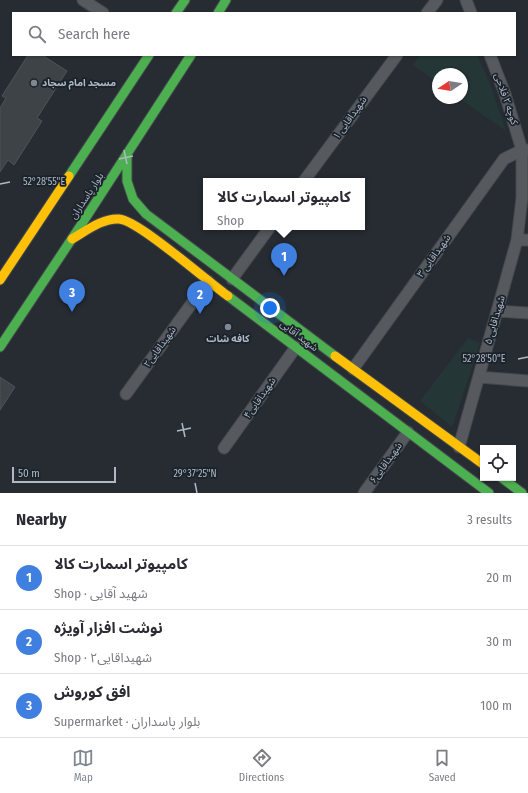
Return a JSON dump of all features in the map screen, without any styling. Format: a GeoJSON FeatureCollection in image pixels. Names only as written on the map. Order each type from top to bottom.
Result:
{"type":"FeatureCollection","features":[{"type":"Feature","properties":{"kind":"main road"},"geometry":{"type":"LineString","coordinates":[[177,12],[185,0]]}},
{"type":"Feature","properties":{"kind":"main road"},"geometry":{"type":"LineString","coordinates":[[219,12],[226,0]]}},
{"type":"Feature","properties":{"kind":"main road"},"geometry":{"type":"LineString","coordinates":[[0,280],[148,56]]}},
{"type":"Feature","properties":{"kind":"main road","name":"بلوار پاسداران"},"geometry":{"type":"LineString","coordinates":[[0,347],[190,56]]}},
{"type":"Feature","properties":{"kind":"main road","name":"شهید آقایی"},"geometry":{"type":"LineString","coordinates":[[127,154],[127,181],[133,199],[146,214],[480,462]]}},
{"type":"Feature","properties":{"kind":"main road"},"geometry":{"type":"LineString","coordinates":[[127,222],[125,216],[126,210],[133,206],[139,206]]}},
{"type":"Feature","properties":{"kind":"main road","name":"شهید آقایی"},"geometry":{"type":"LineString","coordinates":[[70,241],[104,221],[119,219],[151,236],[208,281],[489,493]]}},
{"type":"Feature","properties":{"kind":"main road"},"geometry":{"type":"LineString","coordinates":[[208,281],[217,268]]}},
{"type":"Feature","properties":{"kind":"main road"},"geometry":{"type":"LineString","coordinates":[[506,481],[522,493]]}},
{"type":"Feature","properties":{"kind":"street"},"geometry":{"type":"LineString","coordinates":[[83,0],[101,12]]}},
{"type":"Feature","properties":{"kind":"street"},"geometry":{"type":"LineString","coordinates":[[428,12],[437,0]]}},
{"type":"Feature","properties":{"kind":"street"},"geometry":{"type":"LineString","coordinates":[[466,0],[471,12]]}},
{"type":"Feature","properties":{"kind":"street","name":"۱ شهیداقایی"},"geometry":{"type":"LineString","coordinates":[[306,178],[395,56]]}},
{"type":"Feature","properties":{"kind":"street","name":"کوچه ۲ فلاحی"},"geometry":{"type":"LineString","coordinates":[[490,56],[525,150],[522,198],[523,240]]}},
{"type":"Feature","properties":{"kind":"street","name":"۳ شهیداقایی"},"geometry":{"type":"LineString","coordinates":[[353,369],[504,159],[525,150]]}},
{"type":"Feature","properties":{"kind":"street"},"geometry":{"type":"LineString","coordinates":[[232,279],[268,230]]}},
{"type":"Feature","properties":{"kind":"street","name":"۵ شهیداقایی"},"geometry":{"type":"LineString","coordinates":[[459,446],[497,310],[523,240]]}},
{"type":"Feature","properties":{"kind":"street","name":"شهیداقایی۲"},"geometry":{"type":"LineString","coordinates":[[126,394],[208,281]]}},
{"type":"Feature","properties":{"kind":"street"},"geometry":{"type":"LineString","coordinates":[[497,310],[528,313]]}},
{"type":"Feature","properties":{"kind":"street","name":"شهیداقایی۴"},"geometry":{"type":"LineString","coordinates":[[224,448],[296,347]]}},
{"type":"Feature","properties":{"kind":"street"},"geometry":{"type":"LineString","coordinates":[[479,377],[528,381]]}},
{"type":"Feature","properties":{"kind":"street","name":"شهیداقایی۶"},"geometry":{"type":"LineString","coordinates":[[364,493],[408,432]]}},
{"type":"Feature","properties":{"kind":"shaded area"},"geometry":{"type":"Polygon","coordinates":[[[419,56],[477,56],[490,84],[506,131],[468,104],[468,68],[432,68],[432,79],[413,65],[419,56]]]}},
{"type":"Feature","properties":{"kind":"shaded area"},"geometry":{"type":"Polygon","coordinates":[[[468,338],[480,343],[452,427],[420,401],[468,338]]]}},
{"type":"Feature","properties":{"kind":"building"},"geometry":{"type":"Polygon","coordinates":[[[27,56],[44,56],[67,71],[37,118],[42,121],[14,165],[8,160],[0,172],[0,108],[6,98],[2,96],[27,56]]]}},
{"type":"Feature","properties":{"kind":"building"},"geometry":{"type":"Polygon","coordinates":[[[0,377],[15,387],[0,410],[0,377]]]}},
{"type":"Feature","properties":{"kind":"traffic: fast"},"geometry":{"type":"LineString","coordinates":[[177,12],[185,0]]}},
{"type":"Feature","properties":{"kind":"traffic: fast"},"geometry":{"type":"LineString","coordinates":[[219,12],[226,0]]}},
{"type":"Feature","properties":{"kind":"traffic: fast"},"geometry":{"type":"LineString","coordinates":[[69,176],[148,56]]}},
{"type":"Feature","properties":{"kind":"traffic: fast"},"geometry":{"type":"LineString","coordinates":[[0,347],[190,56]]}},
{"type":"Feature","properties":{"kind":"traffic: fast"},"geometry":{"type":"LineString","coordinates":[[127,154],[127,181],[133,199],[146,214],[335,356]]}},
{"type":"Feature","properties":{"kind":"traffic: fast"},"geometry":{"type":"LineString","coordinates":[[228,296],[489,493]]}},
{"type":"Feature","properties":{"kind":"traffic: fast"},"geometry":{"type":"LineString","coordinates":[[506,481],[522,493]]}},
{"type":"Feature","properties":{"kind":"traffic: slow"},"geometry":{"type":"LineString","coordinates":[[0,280],[69,176]]}},
{"type":"Feature","properties":{"kind":"traffic: slow"},"geometry":{"type":"LineString","coordinates":[[72,239],[106,221],[119,219],[128,222],[157,240],[228,296]]}},
{"type":"Feature","properties":{"kind":"traffic: slow"},"geometry":{"type":"LineString","coordinates":[[335,356],[480,462]]}},
{"type":"Feature","properties":{"kind":"place","name":"مسجد امام سجاد"},"geometry":{"type":"Point","coordinates":[34,83]}},
{"type":"Feature","properties":{"kind":"place","name":"کامپیوتر اسمارت کالا"},"geometry":{"type":"Point","coordinates":[284,276]}},
{"type":"Feature","properties":{"kind":"place","name":"افق کوروش"},"geometry":{"type":"Point","coordinates":[72,312]}},
{"type":"Feature","properties":{"kind":"place","name":"نوشت افزار آویژه"},"geometry":{"type":"Point","coordinates":[200,314]}},
{"type":"Feature","properties":{"kind":"place","name":"کافه شات"},"geometry":{"type":"Point","coordinates":[228,327]}}]}
